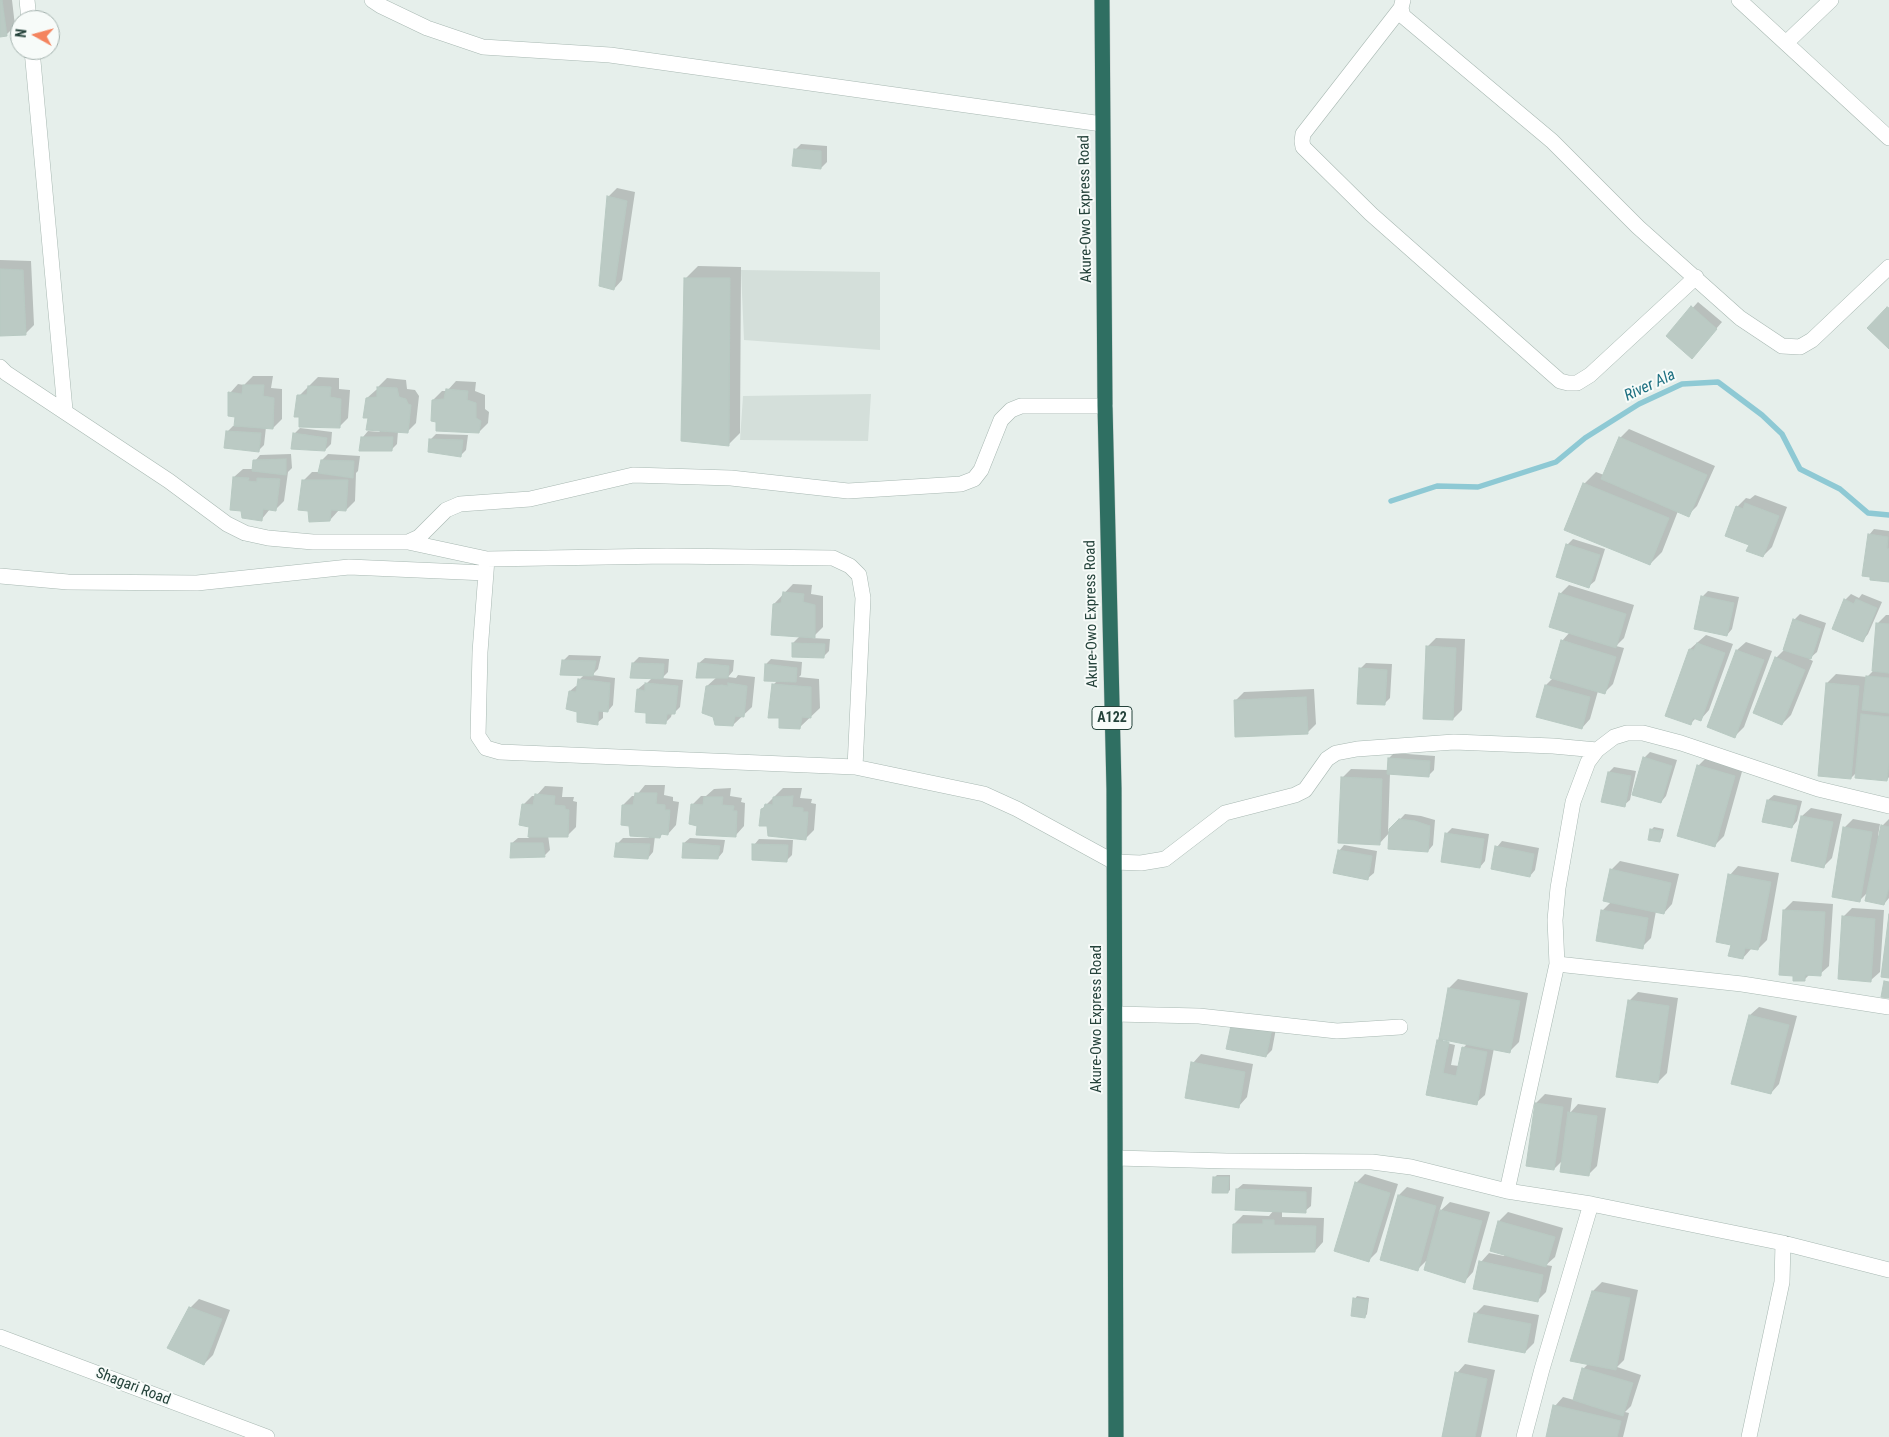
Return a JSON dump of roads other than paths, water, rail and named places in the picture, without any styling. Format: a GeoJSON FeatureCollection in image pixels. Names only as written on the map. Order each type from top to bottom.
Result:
{"type":"FeatureCollection","features":[{"type":"Feature","properties":{"kind":"highway","name":"Akure-Owo Express Road"},"geometry":{"type":"LineString","coordinates":[[1102,0],[1105,406],[1114,789],[1116,1437]]}},
{"type":"Feature","properties":{"kind":"street"},"geometry":{"type":"LineString","coordinates":[[372,0],[427,28],[483,47],[610,55],[1102,124]]}},
{"type":"Feature","properties":{"kind":"street"},"geometry":{"type":"LineString","coordinates":[[1739,0],[1889,138]]}},
{"type":"Feature","properties":{"kind":"street"},"geometry":{"type":"LineString","coordinates":[[1786,43],[1831,0]]}},
{"type":"Feature","properties":{"kind":"street"},"geometry":{"type":"LineString","coordinates":[[1402,4],[1303,134],[1303,147],[1371,214],[1560,381],[1568,383],[1577,383],[1590,375],[1696,277]]}},
{"type":"Feature","properties":{"kind":"street"},"geometry":{"type":"LineString","coordinates":[[1402,4],[1403,16],[1552,141],[1638,227],[1740,318],[1782,346],[1800,346],[1812,340],[1889,267]]}},
{"type":"Feature","properties":{"kind":"street"},"geometry":{"type":"LineString","coordinates":[[33,60],[65,410]]}},
{"type":"Feature","properties":{"kind":"street"},"geometry":{"type":"LineString","coordinates":[[0,367],[6,373],[169,480],[227,524],[245,533],[268,538],[313,542],[408,542],[486,566]]}},
{"type":"Feature","properties":{"kind":"street"},"geometry":{"type":"LineString","coordinates":[[408,542],[419,538],[446,510],[460,504],[530,499],[634,475],[731,478],[848,491],[961,484],[974,479],[981,470],[1001,420],[1011,410],[1021,406],[1105,406]]}},
{"type":"Feature","properties":{"kind":"street"},"geometry":{"type":"LineString","coordinates":[[0,576],[68,582],[197,583],[349,567],[486,566],[667,556],[834,558],[850,566],[859,576],[863,598],[855,767]]}},
{"type":"Feature","properties":{"kind":"street"},"geometry":{"type":"LineString","coordinates":[[486,566],[480,652],[478,736],[486,748],[500,752],[855,767],[984,794],[1017,809],[1114,862],[1141,863],[1165,859],[1225,813],[1295,795],[1306,790],[1327,759],[1336,753],[1357,749],[1454,742],[1553,746],[1597,750]]}},
{"type":"Feature","properties":{"kind":"street"},"geometry":{"type":"LineString","coordinates":[[1507,1191],[1557,964],[1556,920],[1558,888],[1573,802],[1588,762],[1597,750],[1614,738],[1627,733],[1643,733],[1681,743],[1818,789],[1889,806]]}},
{"type":"Feature","properties":{"kind":"street"},"geometry":{"type":"LineString","coordinates":[[1557,964],[1742,984],[1889,1007]]}},
{"type":"Feature","properties":{"kind":"street"},"geometry":{"type":"LineString","coordinates":[[1115,1014],[1199,1016],[1337,1031],[1400,1027]]}},
{"type":"Feature","properties":{"kind":"street"},"geometry":{"type":"LineString","coordinates":[[1116,1158],[1372,1162],[1411,1167],[1507,1191],[1592,1204],[1783,1243],[1889,1270]]}},
{"type":"Feature","properties":{"kind":"street"},"geometry":{"type":"LineString","coordinates":[[1524,1437],[1542,1369],[1592,1204]]}},
{"type":"Feature","properties":{"kind":"street"},"geometry":{"type":"LineString","coordinates":[[1750,1437],[1782,1282],[1783,1243]]}},
{"type":"Feature","properties":{"kind":"street","name":"Shagari Road"},"geometry":{"type":"LineString","coordinates":[[0,1337],[266,1437]]}},
{"type":"Feature","properties":{"kind":"waterway","name":"River Ala"},"geometry":{"type":"LineString","coordinates":[[1391,501],[1437,486],[1478,487],[1556,462],[1585,438],[1639,404],[1682,384],[1718,382],[1762,415],[1782,434],[1800,469],[1840,489],[1868,513],[1889,515]]}}]}
